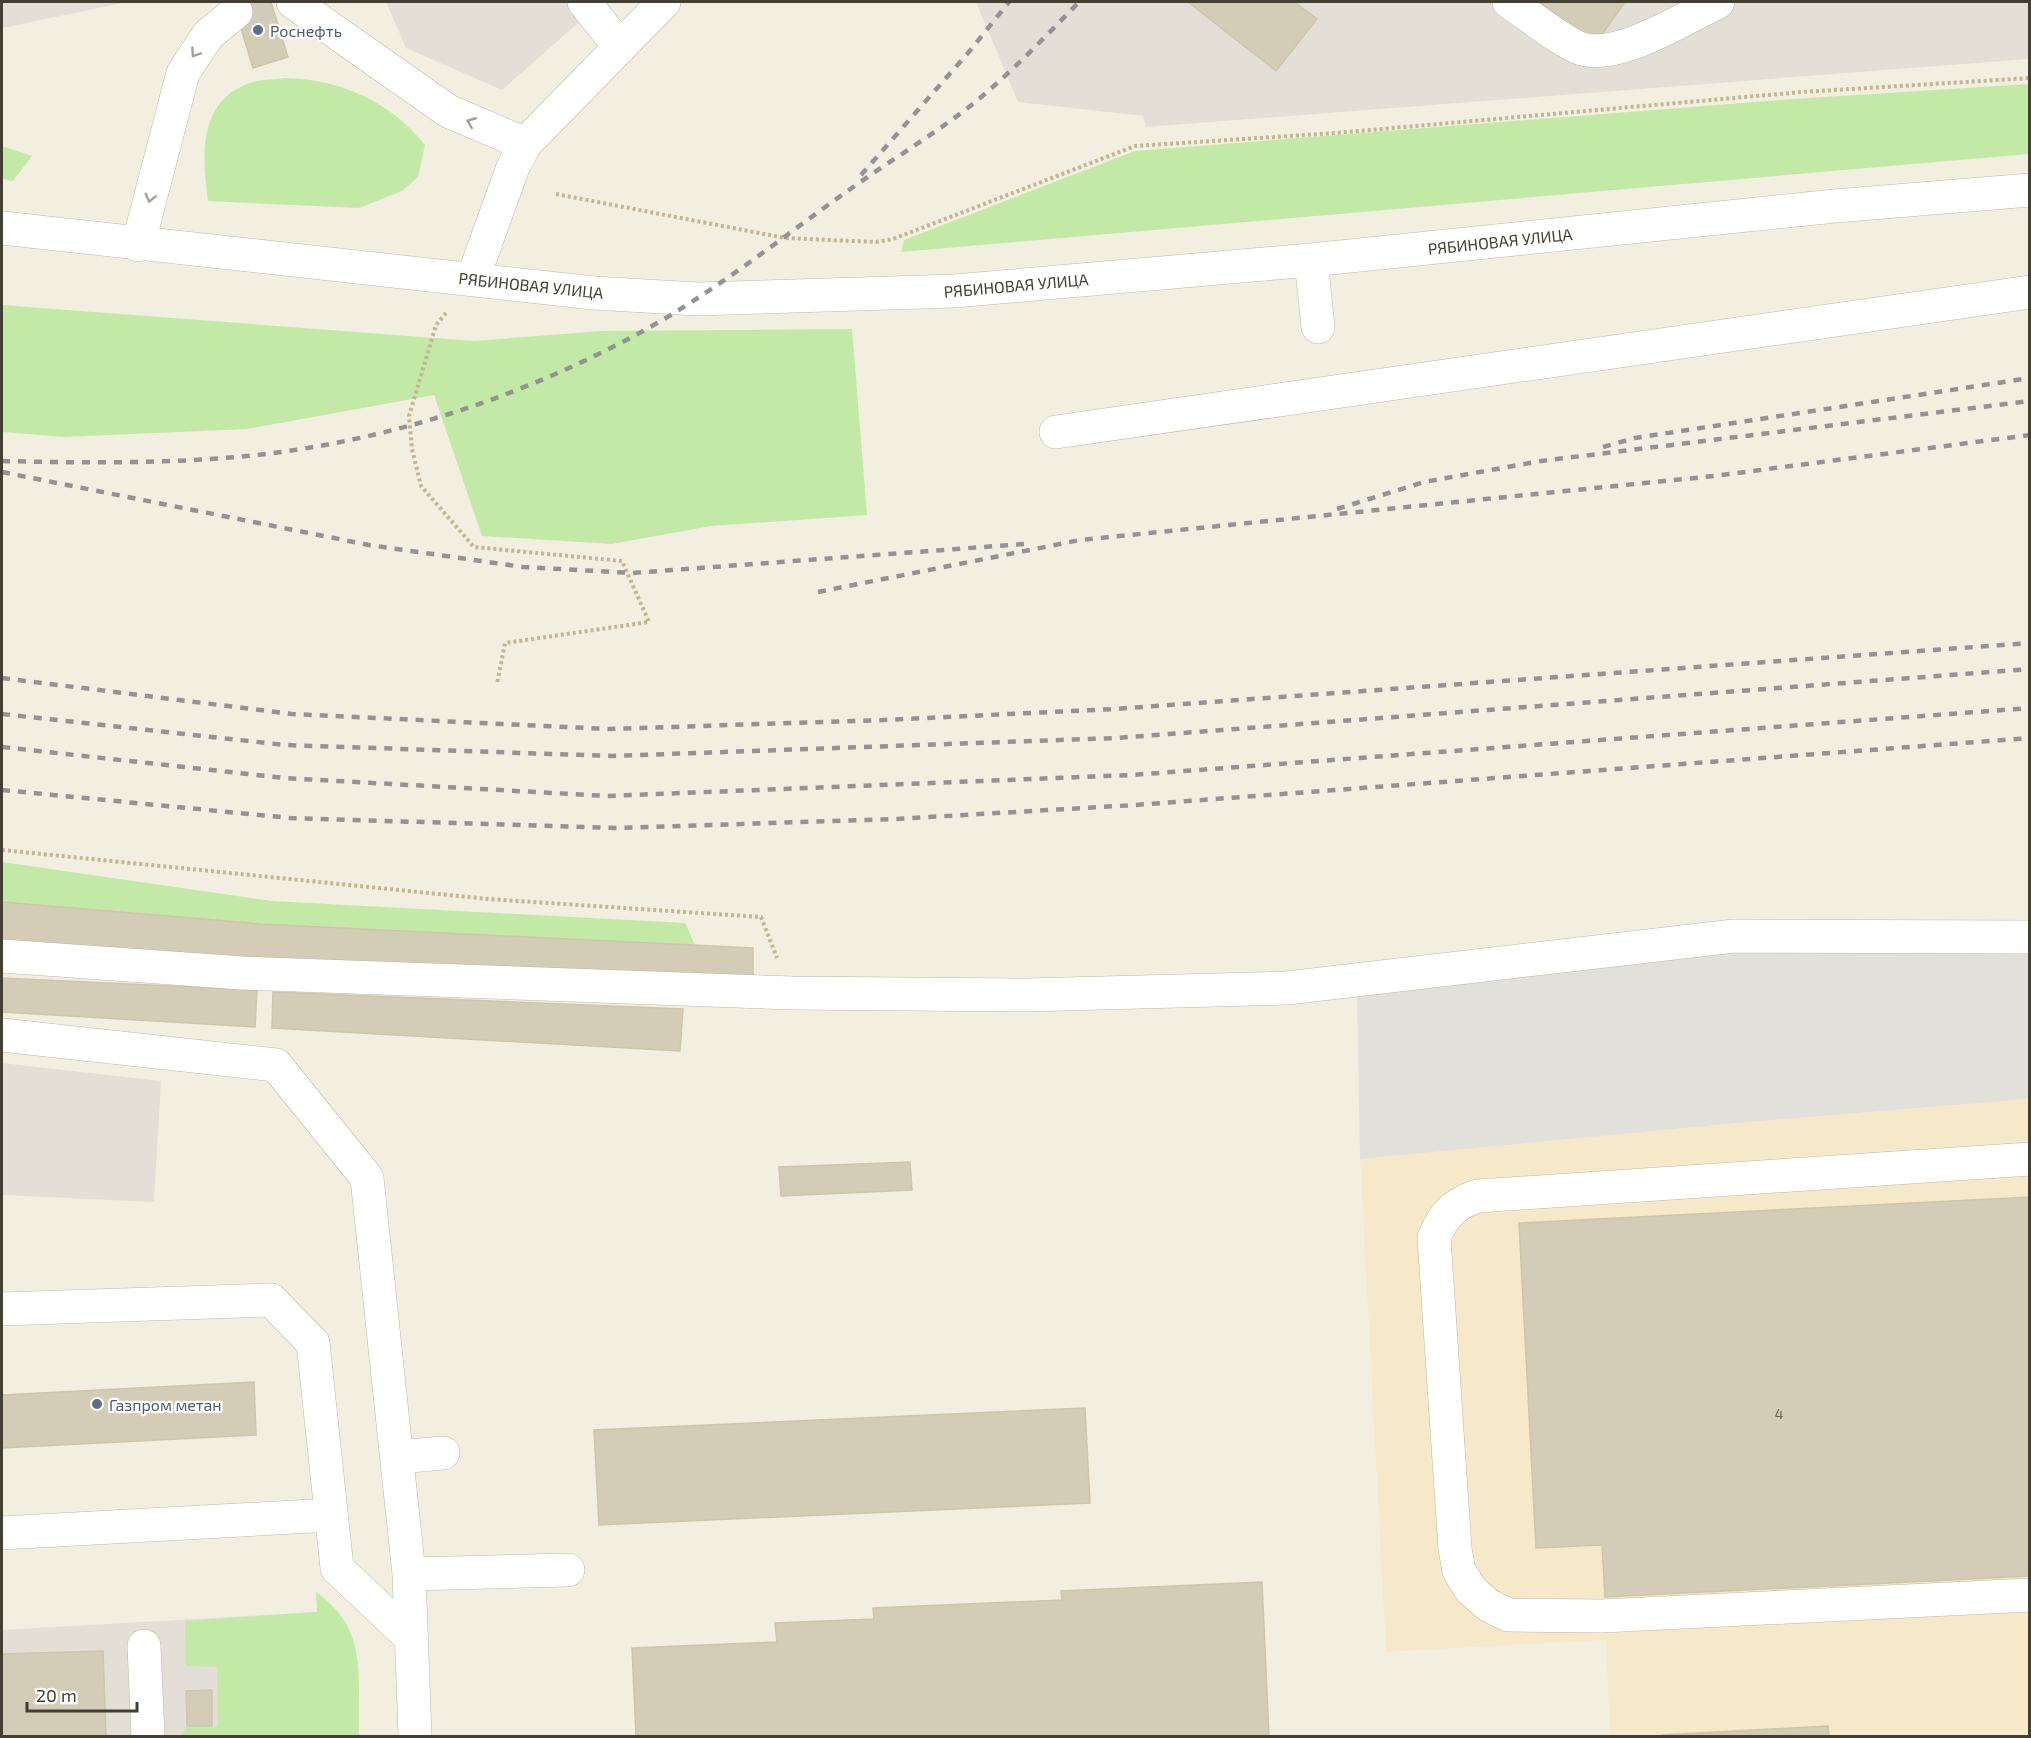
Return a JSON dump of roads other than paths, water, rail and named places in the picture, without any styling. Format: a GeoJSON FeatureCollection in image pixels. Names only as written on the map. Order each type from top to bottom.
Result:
{"type":"FeatureCollection","features":[{"type":"Feature","properties":{"kind":"street"},"geometry":{"type":"LineString","coordinates":[[293,2],[448,111],[525,144]]}},
{"type":"Feature","properties":{"kind":"street"},"geometry":{"type":"LineString","coordinates":[[584,2],[619,45]]}},
{"type":"Feature","properties":{"kind":"street"},"geometry":{"type":"LineString","coordinates":[[473,278],[513,167],[525,144],[619,45],[664,2]]}},
{"type":"Feature","properties":{"kind":"street"},"geometry":{"type":"LineString","coordinates":[[1509,2],[1580,48],[1599,52],[1630,43],[1718,2]]}},
{"type":"Feature","properties":{"kind":"street"},"geometry":{"type":"LineString","coordinates":[[138,245],[183,74],[208,35],[236,12]]}},
{"type":"Feature","properties":{"kind":"street","name":"РЯБИНОВАЯ УЛИЦА"},"geometry":{"type":"LineString","coordinates":[[2,228],[138,245],[473,278],[594,293],[697,299],[954,291],[1311,261],[1835,206],[2030,190]]}},
{"type":"Feature","properties":{"kind":"street"},"geometry":{"type":"LineString","coordinates":[[1311,261],[1318,327]]}},
{"type":"Feature","properties":{"kind":"street"},"geometry":{"type":"LineString","coordinates":[[1056,432],[2030,292]]}},
{"type":"Feature","properties":{"kind":"street"},"geometry":{"type":"LineString","coordinates":[[2,956],[242,973],[792,993],[1027,995],[1287,988],[1734,936],[2030,937]]}},
{"type":"Feature","properties":{"kind":"street"},"geometry":{"type":"LineString","coordinates":[[2,1035],[276,1065],[367,1178],[409,1574],[415,1737]]}},
{"type":"Feature","properties":{"kind":"street"},"geometry":{"type":"LineString","coordinates":[[2030,1160],[1478,1196],[1463,1201],[1449,1210],[1434,1238],[1455,1549],[1459,1571],[1471,1590],[1488,1605],[1508,1615],[1602,1616],[2030,1595]]}},
{"type":"Feature","properties":{"kind":"street"},"geometry":{"type":"LineString","coordinates":[[2,1309],[271,1300],[313,1343],[337,1568],[412,1639]]}},
{"type":"Feature","properties":{"kind":"street"},"geometry":{"type":"LineString","coordinates":[[398,1457],[443,1453]]}},
{"type":"Feature","properties":{"kind":"street"},"geometry":{"type":"LineString","coordinates":[[2,1533],[331,1515]]}},
{"type":"Feature","properties":{"kind":"street"},"geometry":{"type":"LineString","coordinates":[[409,1574],[568,1570]]}},
{"type":"Feature","properties":{"kind":"street"},"geometry":{"type":"LineString","coordinates":[[144,1646],[148,1737]]}},
{"type":"Feature","properties":{"kind":"tunnel"},"geometry":{"type":"LineString","coordinates":[[236,12],[271,2]]}},
{"type":"Feature","properties":{"kind":"railway"},"geometry":{"type":"LineString","coordinates":[[861,175],[968,53],[1009,2]]}},
{"type":"Feature","properties":{"kind":"railway"},"geometry":{"type":"LineString","coordinates":[[2,461],[161,461],[225,458],[307,448],[358,438],[456,412],[551,376],[643,331],[696,299],[939,129],[998,82],[1079,2]]}},
{"type":"Feature","properties":{"kind":"railway"},"geometry":{"type":"LineString","coordinates":[[1603,447],[1635,438],[2030,378]]}},
{"type":"Feature","properties":{"kind":"railway"},"geometry":{"type":"LineString","coordinates":[[1337,509],[1424,482],[1541,461],[2030,401]]}},
{"type":"Feature","properties":{"kind":"railway"},"geometry":{"type":"LineString","coordinates":[[818,592],[1080,540],[1714,476],[2030,435]]}},
{"type":"Feature","properties":{"kind":"railway"},"geometry":{"type":"LineString","coordinates":[[2,472],[369,545],[523,567],[632,573],[1024,544]]}},
{"type":"Feature","properties":{"kind":"railway"},"geometry":{"type":"LineString","coordinates":[[2,678],[292,714],[608,729],[884,720],[1114,709],[2030,643]]}},
{"type":"Feature","properties":{"kind":"railway"},"geometry":{"type":"LineString","coordinates":[[2,714],[285,745],[612,756],[1116,738],[2030,669]]}},
{"type":"Feature","properties":{"kind":"railway"},"geometry":{"type":"LineString","coordinates":[[2,747],[284,778],[607,796],[1131,775],[2030,708]]}},
{"type":"Feature","properties":{"kind":"railway"},"geometry":{"type":"LineString","coordinates":[[2,790],[290,818],[617,828],[895,819],[1135,805],[2030,738]]}},
{"type":"Feature","properties":{"kind":"place","name":"Роснефть"},"geometry":{"type":"Point","coordinates":[258,30]}},
{"type":"Feature","properties":{"kind":"place","name":"Газпром метан"},"geometry":{"type":"Point","coordinates":[97,1404]}}]}
